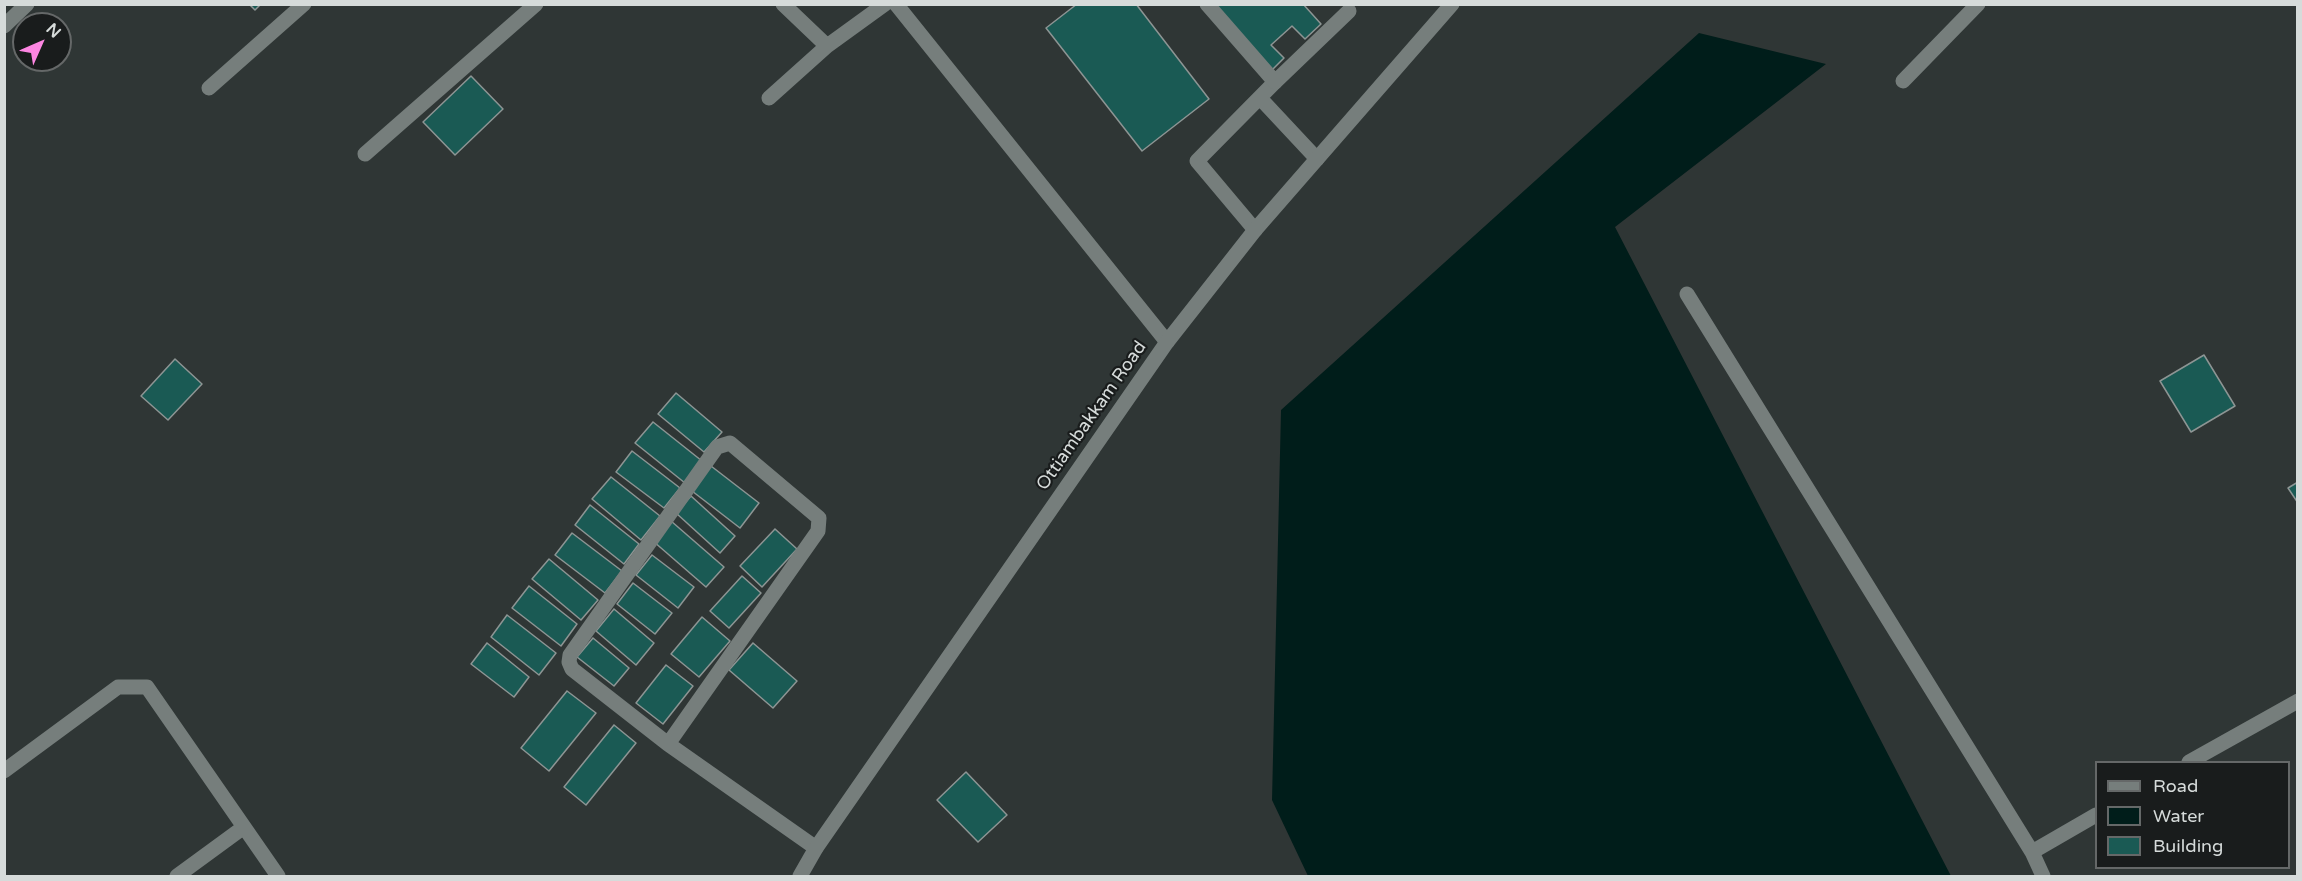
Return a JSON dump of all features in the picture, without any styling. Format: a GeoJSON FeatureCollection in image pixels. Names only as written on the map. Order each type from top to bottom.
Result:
{"type":"FeatureCollection","features":[{"type":"Feature","properties":{"kind":"street"},"geometry":{"type":"LineString","coordinates":[[209,88],[304,4]]}},
{"type":"Feature","properties":{"kind":"street"},"geometry":{"type":"LineString","coordinates":[[364,154],[536,4]]}},
{"type":"Feature","properties":{"kind":"street"},"geometry":{"type":"LineString","coordinates":[[783,4],[827,46]]}},
{"type":"Feature","properties":{"kind":"street"},"geometry":{"type":"LineString","coordinates":[[769,98],[827,46],[885,4]]}},
{"type":"Feature","properties":{"kind":"street"},"geometry":{"type":"LineString","coordinates":[[896,4],[1167,342]]}},
{"type":"Feature","properties":{"kind":"street"},"geometry":{"type":"LineString","coordinates":[[1207,4],[1275,82]]}},
{"type":"Feature","properties":{"kind":"street","name":"Ottiambakkam Road"},"geometry":{"type":"LineString","coordinates":[[800,876],[816,848],[1167,342],[1255,230],[1452,4]]}},
{"type":"Feature","properties":{"kind":"street"},"geometry":{"type":"LineString","coordinates":[[1904,81],[1978,4]]}},
{"type":"Feature","properties":{"kind":"street"},"geometry":{"type":"LineString","coordinates":[[4,26],[19,7]]}},
{"type":"Feature","properties":{"kind":"street"},"geometry":{"type":"LineString","coordinates":[[1255,230],[1197,161],[1349,7]]}},
{"type":"Feature","properties":{"kind":"street"},"geometry":{"type":"LineString","coordinates":[[1260,98],[1317,159]]}},
{"type":"Feature","properties":{"kind":"street"},"geometry":{"type":"LineString","coordinates":[[1688,294],[2032,852],[2043,876]]}},
{"type":"Feature","properties":{"kind":"street"},"geometry":{"type":"LineString","coordinates":[[668,744],[818,531],[819,518],[730,444],[717,447],[570,656],[569,662],[572,669],[668,744],[816,848]]}},
{"type":"Feature","properties":{"kind":"street"},"geometry":{"type":"LineString","coordinates":[[4,771],[118,687],[147,687],[278,876]]}},
{"type":"Feature","properties":{"kind":"street"},"geometry":{"type":"LineString","coordinates":[[2191,761],[2298,701]]}},
{"type":"Feature","properties":{"kind":"street"},"geometry":{"type":"LineString","coordinates":[[2032,852],[2095,816]]}},
{"type":"Feature","properties":{"kind":"street"},"geometry":{"type":"LineString","coordinates":[[177,876],[244,827]]}},
{"type":"Feature","properties":{"kind":"water"},"geometry":{"type":"Polygon","coordinates":[[[1699,33],[1826,64],[1615,227],[1951,876],[1308,876],[1272,800],[1281,410],[1699,33]]]}},
{"type":"Feature","properties":{"kind":"building"},"geometry":{"type":"Polygon","coordinates":[[[249,4],[261,4],[255,10],[249,4]]]}},
{"type":"Feature","properties":{"kind":"building"},"geometry":{"type":"Polygon","coordinates":[[[1077,4],[1136,4],[1209,99],[1142,151],[1046,28],[1077,4]]]}},
{"type":"Feature","properties":{"kind":"building"},"geometry":{"type":"Polygon","coordinates":[[[1214,4],[1303,4],[1321,24],[1305,39],[1292,26],[1271,45],[1284,58],[1270,72],[1214,4]]]}},
{"type":"Feature","properties":{"kind":"building"},"geometry":{"type":"Polygon","coordinates":[[[471,76],[503,109],[455,155],[423,122],[471,76]]]}},
{"type":"Feature","properties":{"kind":"building"},"geometry":{"type":"Polygon","coordinates":[[[2204,355],[2235,406],[2191,432],[2160,381],[2204,355]]]}},
{"type":"Feature","properties":{"kind":"building"},"geometry":{"type":"Polygon","coordinates":[[[175,359],[202,384],[168,420],[141,396],[175,359]]]}},
{"type":"Feature","properties":{"kind":"building"},"geometry":{"type":"Polygon","coordinates":[[[676,393],[722,432],[704,452],[658,414],[676,393]]]}},
{"type":"Feature","properties":{"kind":"building"},"geometry":{"type":"Polygon","coordinates":[[[653,422],[702,461],[685,483],[635,443],[653,422]]]}},
{"type":"Feature","properties":{"kind":"building"},"geometry":{"type":"Polygon","coordinates":[[[632,451],[680,488],[664,508],[616,472],[632,451]]]}},
{"type":"Feature","properties":{"kind":"building"},"geometry":{"type":"Polygon","coordinates":[[[711,466],[759,503],[740,528],[692,491],[711,466]]]}},
{"type":"Feature","properties":{"kind":"building"},"geometry":{"type":"Polygon","coordinates":[[[611,477],[660,516],[641,540],[592,499],[611,477]]]}},
{"type":"Feature","properties":{"kind":"building"},"geometry":{"type":"Polygon","coordinates":[[[2298,482],[2298,503],[2288,488],[2298,482]]]}},
{"type":"Feature","properties":{"kind":"building"},"geometry":{"type":"Polygon","coordinates":[[[691,496],[735,536],[720,553],[676,513],[691,496]]]}},
{"type":"Feature","properties":{"kind":"building"},"geometry":{"type":"Polygon","coordinates":[[[590,505],[639,544],[624,564],[575,525],[590,505]]]}},
{"type":"Feature","properties":{"kind":"building"},"geometry":{"type":"Polygon","coordinates":[[[671,521],[724,567],[706,587],[653,541],[671,521]]]}},
{"type":"Feature","properties":{"kind":"building"},"geometry":{"type":"Polygon","coordinates":[[[775,529],[797,549],[762,587],[740,566],[775,529]]]}},
{"type":"Feature","properties":{"kind":"building"},"geometry":{"type":"Polygon","coordinates":[[[572,533],[622,571],[605,593],[555,555],[572,533]]]}},
{"type":"Feature","properties":{"kind":"building"},"geometry":{"type":"Polygon","coordinates":[[[652,555],[694,587],[678,608],[636,575],[652,555]]]}},
{"type":"Feature","properties":{"kind":"building"},"geometry":{"type":"Polygon","coordinates":[[[549,559],[598,600],[581,620],[532,579],[549,559]]]}},
{"type":"Feature","properties":{"kind":"building"},"geometry":{"type":"Polygon","coordinates":[[[742,576],[761,593],[729,628],[710,611],[742,576]]]}},
{"type":"Feature","properties":{"kind":"building"},"geometry":{"type":"Polygon","coordinates":[[[633,583],[672,613],[655,634],[617,604],[633,583]]]}},
{"type":"Feature","properties":{"kind":"building"},"geometry":{"type":"Polygon","coordinates":[[[529,586],[577,624],[561,646],[512,608],[529,586]]]}},
{"type":"Feature","properties":{"kind":"building"},"geometry":{"type":"Polygon","coordinates":[[[614,609],[654,643],[636,665],[596,631],[614,609]]]}},
{"type":"Feature","properties":{"kind":"building"},"geometry":{"type":"Polygon","coordinates":[[[507,615],[556,653],[539,675],[491,637],[507,615]]]}},
{"type":"Feature","properties":{"kind":"building"},"geometry":{"type":"Polygon","coordinates":[[[702,617],[730,641],[699,677],[671,654],[702,617]]]}},
{"type":"Feature","properties":{"kind":"building"},"geometry":{"type":"Polygon","coordinates":[[[593,638],[629,668],[614,686],[577,657],[593,638]]]}},
{"type":"Feature","properties":{"kind":"building"},"geometry":{"type":"Polygon","coordinates":[[[487,643],[529,677],[514,697],[471,664],[487,643]]]}},
{"type":"Feature","properties":{"kind":"building"},"geometry":{"type":"Polygon","coordinates":[[[753,643],[797,681],[773,708],[729,670],[753,643]]]}},
{"type":"Feature","properties":{"kind":"building"},"geometry":{"type":"Polygon","coordinates":[[[666,665],[693,686],[663,724],[636,703],[666,665]]]}},
{"type":"Feature","properties":{"kind":"building"},"geometry":{"type":"Polygon","coordinates":[[[567,691],[596,713],[549,771],[521,748],[567,691]]]}},
{"type":"Feature","properties":{"kind":"building"},"geometry":{"type":"Polygon","coordinates":[[[614,725],[636,743],[586,805],[564,787],[614,725]]]}},
{"type":"Feature","properties":{"kind":"building"},"geometry":{"type":"Polygon","coordinates":[[[966,772],[1007,815],[978,842],[937,800],[966,772]]]}}]}
